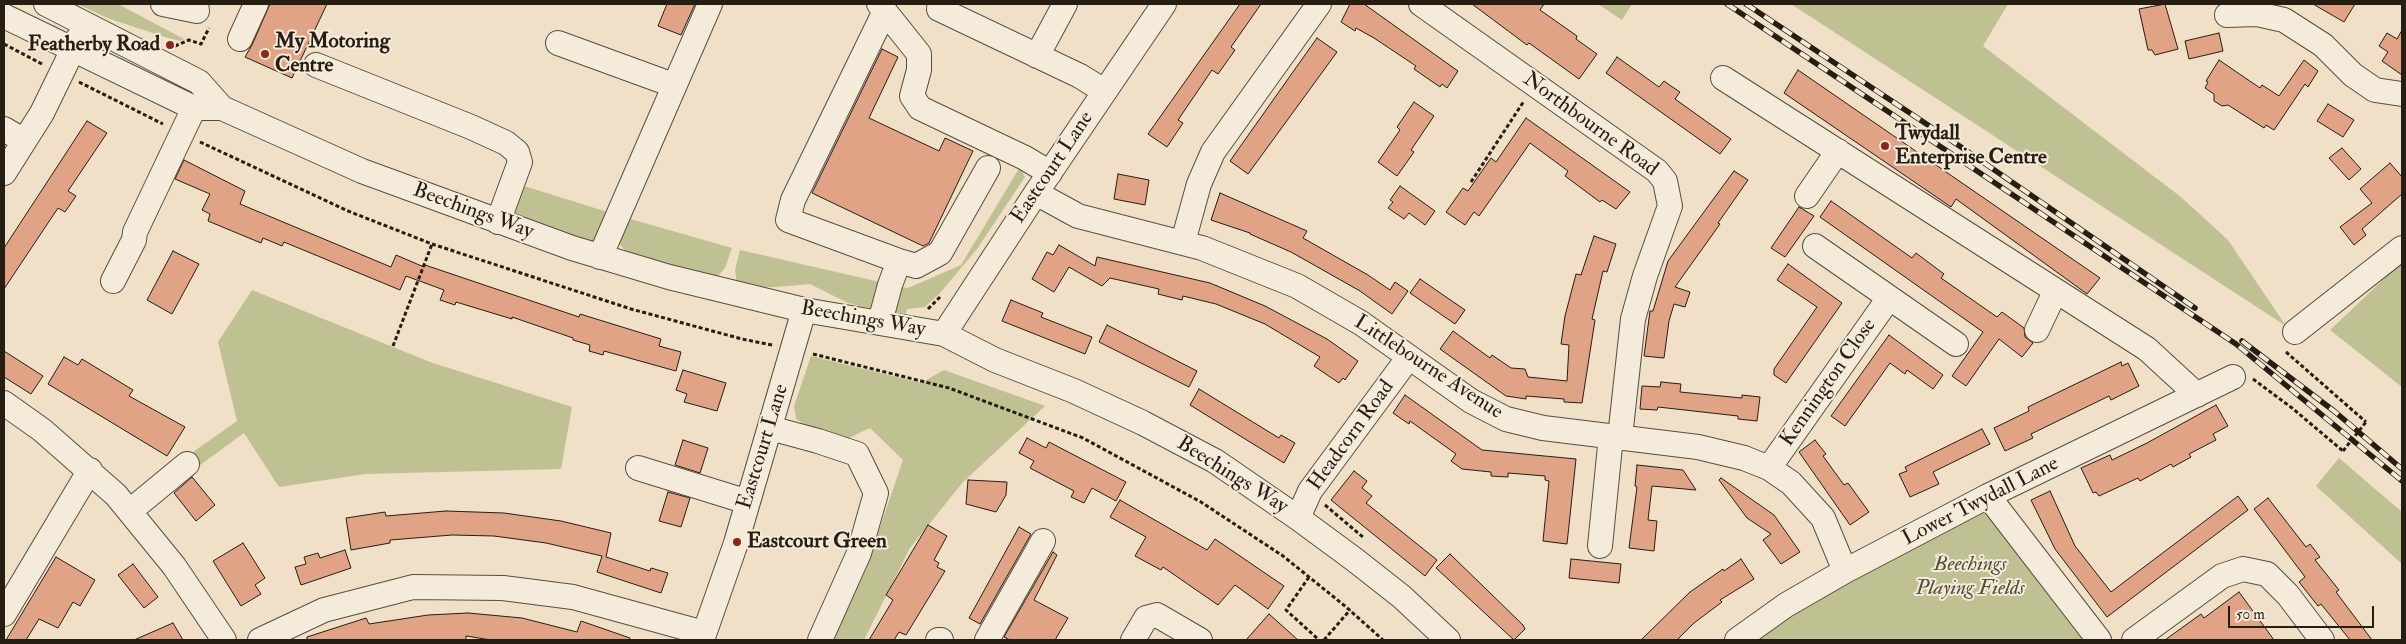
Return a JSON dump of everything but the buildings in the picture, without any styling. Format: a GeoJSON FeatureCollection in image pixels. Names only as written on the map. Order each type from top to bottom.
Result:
{"type":"FeatureCollection","features":[{"type":"Feature","properties":{"kind":"street","name":"Beechings Way"},"geometry":{"type":"LineString","coordinates":[[46,4],[199,82],[222,108]]}},
{"type":"Feature","properties":{"kind":"street"},"geometry":{"type":"LineString","coordinates":[[163,4],[197,10],[196,4]]}},
{"type":"Feature","properties":{"kind":"street"},"geometry":{"type":"LineString","coordinates":[[240,39],[256,4]]}},
{"type":"Feature","properties":{"kind":"street"},"geometry":{"type":"LineString","coordinates":[[600,257],[673,85],[710,4]]}},
{"type":"Feature","properties":{"kind":"street"},"geometry":{"type":"LineString","coordinates":[[942,4],[939,9],[1037,56],[1104,91]]}},
{"type":"Feature","properties":{"kind":"street"},"geometry":{"type":"LineString","coordinates":[[1037,56],[1065,4]]}},
{"type":"Feature","properties":{"kind":"street","name":"Eastcourt Lane"},"geometry":{"type":"LineString","coordinates":[[944,334],[1104,91],[1164,4]]}},
{"type":"Feature","properties":{"kind":"street"},"geometry":{"type":"LineString","coordinates":[[1183,242],[1199,184],[1214,152],[1319,4]]}},
{"type":"Feature","properties":{"kind":"street","name":"Northbourne Road"},"geometry":{"type":"LineString","coordinates":[[1421,4],[1534,86],[1657,171],[1665,180],[1669,194],[1669,212],[1647,268],[1633,319],[1600,546]]}},
{"type":"Feature","properties":{"kind":"street"},"geometry":{"type":"LineString","coordinates":[[988,168],[940,253],[916,266],[788,220],[792,200],[882,7],[919,54],[919,70],[912,96],[920,108],[1025,158],[1050,173]]}},
{"type":"Feature","properties":{"kind":"street"},"geometry":{"type":"LineString","coordinates":[[2227,15],[2257,14],[2284,20],[2323,45],[2353,75],[2375,90],[2402,94]]}},
{"type":"Feature","properties":{"kind":"street","name":"Beechings Way"},"geometry":{"type":"LineString","coordinates":[[4,16],[194,108],[222,108],[362,171],[498,222],[600,257],[718,290],[804,310],[944,334],[995,360],[1074,391],[1143,423],[1215,461],[1298,518],[1402,597],[1448,640]]}},
{"type":"Feature","properties":{"kind":"street"},"geometry":{"type":"LineString","coordinates":[[4,173],[42,113],[86,24]]}},
{"type":"Feature","properties":{"kind":"street"},"geometry":{"type":"LineString","coordinates":[[558,43],[673,85]]}},
{"type":"Feature","properties":{"kind":"street"},"geometry":{"type":"LineString","coordinates":[[316,65],[471,127],[506,144],[517,152],[520,162],[498,222]]}},
{"type":"Feature","properties":{"kind":"street"},"geometry":{"type":"LineString","coordinates":[[1723,78],[2055,292],[2147,349],[2197,394]]}},
{"type":"Feature","properties":{"kind":"street"},"geometry":{"type":"LineString","coordinates":[[113,281],[134,240],[135,232],[194,108]]}},
{"type":"Feature","properties":{"kind":"street"},"geometry":{"type":"LineString","coordinates":[[4,129],[24,141]]}},
{"type":"Feature","properties":{"kind":"street"},"geometry":{"type":"LineString","coordinates":[[1807,196],[1838,151]]}},
{"type":"Feature","properties":{"kind":"street","name":"Littlebourne Avenue"},"geometry":{"type":"LineString","coordinates":[[1036,193],[1082,217],[1183,242],[1232,258],[1297,286],[1361,323],[1471,401],[1506,419],[1543,428],[1698,448],[1744,458],[1769,468],[1791,483],[1822,518],[1845,571]]}},
{"type":"Feature","properties":{"kind":"street"},"geometry":{"type":"LineString","coordinates":[[1815,246],[1956,344]]}},
{"type":"Feature","properties":{"kind":"street"},"geometry":{"type":"LineString","coordinates":[[2295,332],[2402,248]]}},
{"type":"Feature","properties":{"kind":"street"},"geometry":{"type":"LineString","coordinates":[[880,322],[890,285],[900,261]]}},
{"type":"Feature","properties":{"kind":"street"},"geometry":{"type":"LineString","coordinates":[[2037,330],[2055,292]]}},
{"type":"Feature","properties":{"kind":"street","name":"Kennington Close"},"geometry":{"type":"LineString","coordinates":[[1769,468],[1889,298]]}},
{"type":"Feature","properties":{"kind":"street","name":"Eastcourt Lane"},"geometry":{"type":"LineString","coordinates":[[703,637],[748,502],[804,310]]}},
{"type":"Feature","properties":{"kind":"street","name":"Headcorn Road"},"geometry":{"type":"LineString","coordinates":[[1298,518],[1310,491],[1409,357]]}},
{"type":"Feature","properties":{"kind":"street","name":"Lower Twydall Lane"},"geometry":{"type":"LineString","coordinates":[[1737,640],[1786,605],[1845,571],[1988,496],[2233,377]]}},
{"type":"Feature","properties":{"kind":"street"},"geometry":{"type":"LineString","coordinates":[[4,403],[42,430],[90,470],[123,503],[174,566],[224,640]]}},
{"type":"Feature","properties":{"kind":"street"},"geometry":{"type":"LineString","coordinates":[[770,428],[857,454],[876,492],[859,554],[820,640]]}},
{"type":"Feature","properties":{"kind":"street"},"geometry":{"type":"LineString","coordinates":[[123,503],[187,464]]}},
{"type":"Feature","properties":{"kind":"street"},"geometry":{"type":"LineString","coordinates":[[638,468],[748,502]]}},
{"type":"Feature","properties":{"kind":"street"},"geometry":{"type":"LineString","coordinates":[[4,614],[90,470]]}},
{"type":"Feature","properties":{"kind":"street"},"geometry":{"type":"LineString","coordinates":[[1988,496],[2099,640]]}},
{"type":"Feature","properties":{"kind":"street"},"geometry":{"type":"LineString","coordinates":[[987,640],[1043,541]]}},
{"type":"Feature","properties":{"kind":"street"},"geometry":{"type":"LineString","coordinates":[[2134,640],[2222,576],[2243,569],[2267,574],[2288,594],[2322,640]]}},
{"type":"Feature","properties":{"kind":"street"},"geometry":{"type":"LineString","coordinates":[[260,640],[324,610],[413,587],[503,588],[573,597],[703,637]]}},
{"type":"Feature","properties":{"kind":"street"},"geometry":{"type":"LineString","coordinates":[[1133,640],[1146,618],[1157,615],[1200,640]]}},
{"type":"Feature","properties":{"kind":"path"},"geometry":{"type":"LineString","coordinates":[[4,44],[47,66]]}},
{"type":"Feature","properties":{"kind":"path"},"geometry":{"type":"LineString","coordinates":[[74,79],[182,134],[348,211],[432,244],[631,309],[742,339],[780,346]]}},
{"type":"Feature","properties":{"kind":"path"},"geometry":{"type":"LineString","coordinates":[[1471,182],[1534,86]]}},
{"type":"Feature","properties":{"kind":"path"},"geometry":{"type":"LineString","coordinates":[[393,346],[432,244]]}},
{"type":"Feature","properties":{"kind":"path"},"geometry":{"type":"LineString","coordinates":[[908,328],[912,313],[928,309],[946,290],[965,302]]}},
{"type":"Feature","properties":{"kind":"path"},"geometry":{"type":"LineString","coordinates":[[808,352],[949,388],[1083,438],[1201,502],[1283,556],[1350,610],[1383,640]]}},
{"type":"Feature","properties":{"kind":"path"},"geometry":{"type":"LineString","coordinates":[[2233,377],[2250,377],[2292,408],[2343,451],[2366,422],[2294,360]]}},
{"type":"Feature","properties":{"kind":"path"},"geometry":{"type":"LineString","coordinates":[[1309,577],[1286,610],[1318,640]]}},
{"type":"Feature","properties":{"kind":"path"},"geometry":{"type":"LineString","coordinates":[[1324,640],[1350,610]]}},
{"type":"Feature","properties":{"kind":"path"},"geometry":{"type":"LineString","coordinates":[[1375,640],[1379,636]]}},
{"type":"Feature","properties":{"kind":"green space"},"geometry":{"type":"Polygon","coordinates":[[[77,4],[118,4],[184,39],[180,41],[168,38],[110,19],[77,4]]]}},
{"type":"Feature","properties":{"kind":"green space"},"geometry":{"type":"Polygon","coordinates":[[[1598,4],[1632,4],[1622,20],[1598,4]]]}},
{"type":"Feature","properties":{"kind":"green space"},"geometry":{"type":"Polygon","coordinates":[[[1791,4],[2008,4],[1983,46],[2181,197],[2228,240],[2286,326],[1791,4]]]}},
{"type":"Feature","properties":{"kind":"green space"},"geometry":{"type":"Polygon","coordinates":[[[1020,167],[1025,177],[977,249],[940,293],[925,307],[907,309],[906,314],[894,312],[901,287],[908,288],[961,265],[1020,167]]]}},
{"type":"Feature","properties":{"kind":"green space"},"geometry":{"type":"Polygon","coordinates":[[[522,184],[614,214],[597,240],[588,243],[516,215],[515,208],[522,184]]]}},
{"type":"Feature","properties":{"kind":"green space"},"geometry":{"type":"Polygon","coordinates":[[[627,218],[732,248],[725,268],[716,278],[628,255],[620,244],[627,218]]]}},
{"type":"Feature","properties":{"kind":"green space"},"geometry":{"type":"Polygon","coordinates":[[[740,250],[880,282],[873,309],[848,303],[810,284],[757,287],[737,284],[735,270],[740,250]]]}},
{"type":"Feature","properties":{"kind":"green space"},"geometry":{"type":"Polygon","coordinates":[[[2402,262],[2402,387],[2330,330],[2402,262]]]}},
{"type":"Feature","properties":{"kind":"green space"},"geometry":{"type":"Polygon","coordinates":[[[252,290],[430,362],[572,407],[561,469],[365,474],[279,487],[244,433],[192,471],[183,459],[237,421],[218,342],[252,290]]]}},
{"type":"Feature","properties":{"kind":"green space"},"geometry":{"type":"Polygon","coordinates":[[[811,356],[921,383],[944,370],[1045,406],[963,482],[910,548],[864,640],[833,640],[867,565],[903,460],[870,428],[849,438],[805,425],[796,419],[794,406],[811,356]]]}},
{"type":"Feature","properties":{"kind":"green space"},"geometry":{"type":"Polygon","coordinates":[[[2339,458],[2402,512],[2402,564],[2316,486],[2339,458]]]}},
{"type":"Feature","properties":{"kind":"green space","name":"Beechings Playing Fields"},"geometry":{"type":"Polygon","coordinates":[[[1988,496],[2099,640],[1737,640],[1988,496]]]}},
{"type":"Feature","properties":{"kind":"railway"},"geometry":{"type":"LineString","coordinates":[[1727,4],[2236,344],[2402,481]]}},
{"type":"Feature","properties":{"kind":"railway"},"geometry":{"type":"LineString","coordinates":[[1746,4],[1961,147],[2195,308]]}},
{"type":"Feature","properties":{"kind":"railway"},"geometry":{"type":"LineString","coordinates":[[2242,341],[2334,411],[2402,469]]}},
{"type":"Feature","properties":{"kind":"place","name":"Featherby Road"},"geometry":{"type":"Point","coordinates":[170,45]}},
{"type":"Feature","properties":{"kind":"place","name":"My Motoring Centre"},"geometry":{"type":"Point","coordinates":[265,54]}},
{"type":"Feature","properties":{"kind":"place","name":"Twydall Enterprise Centre"},"geometry":{"type":"Point","coordinates":[1885,146]}},
{"type":"Feature","properties":{"kind":"place","name":"Eastcourt Green"},"geometry":{"type":"Point","coordinates":[737,542]}}]}
